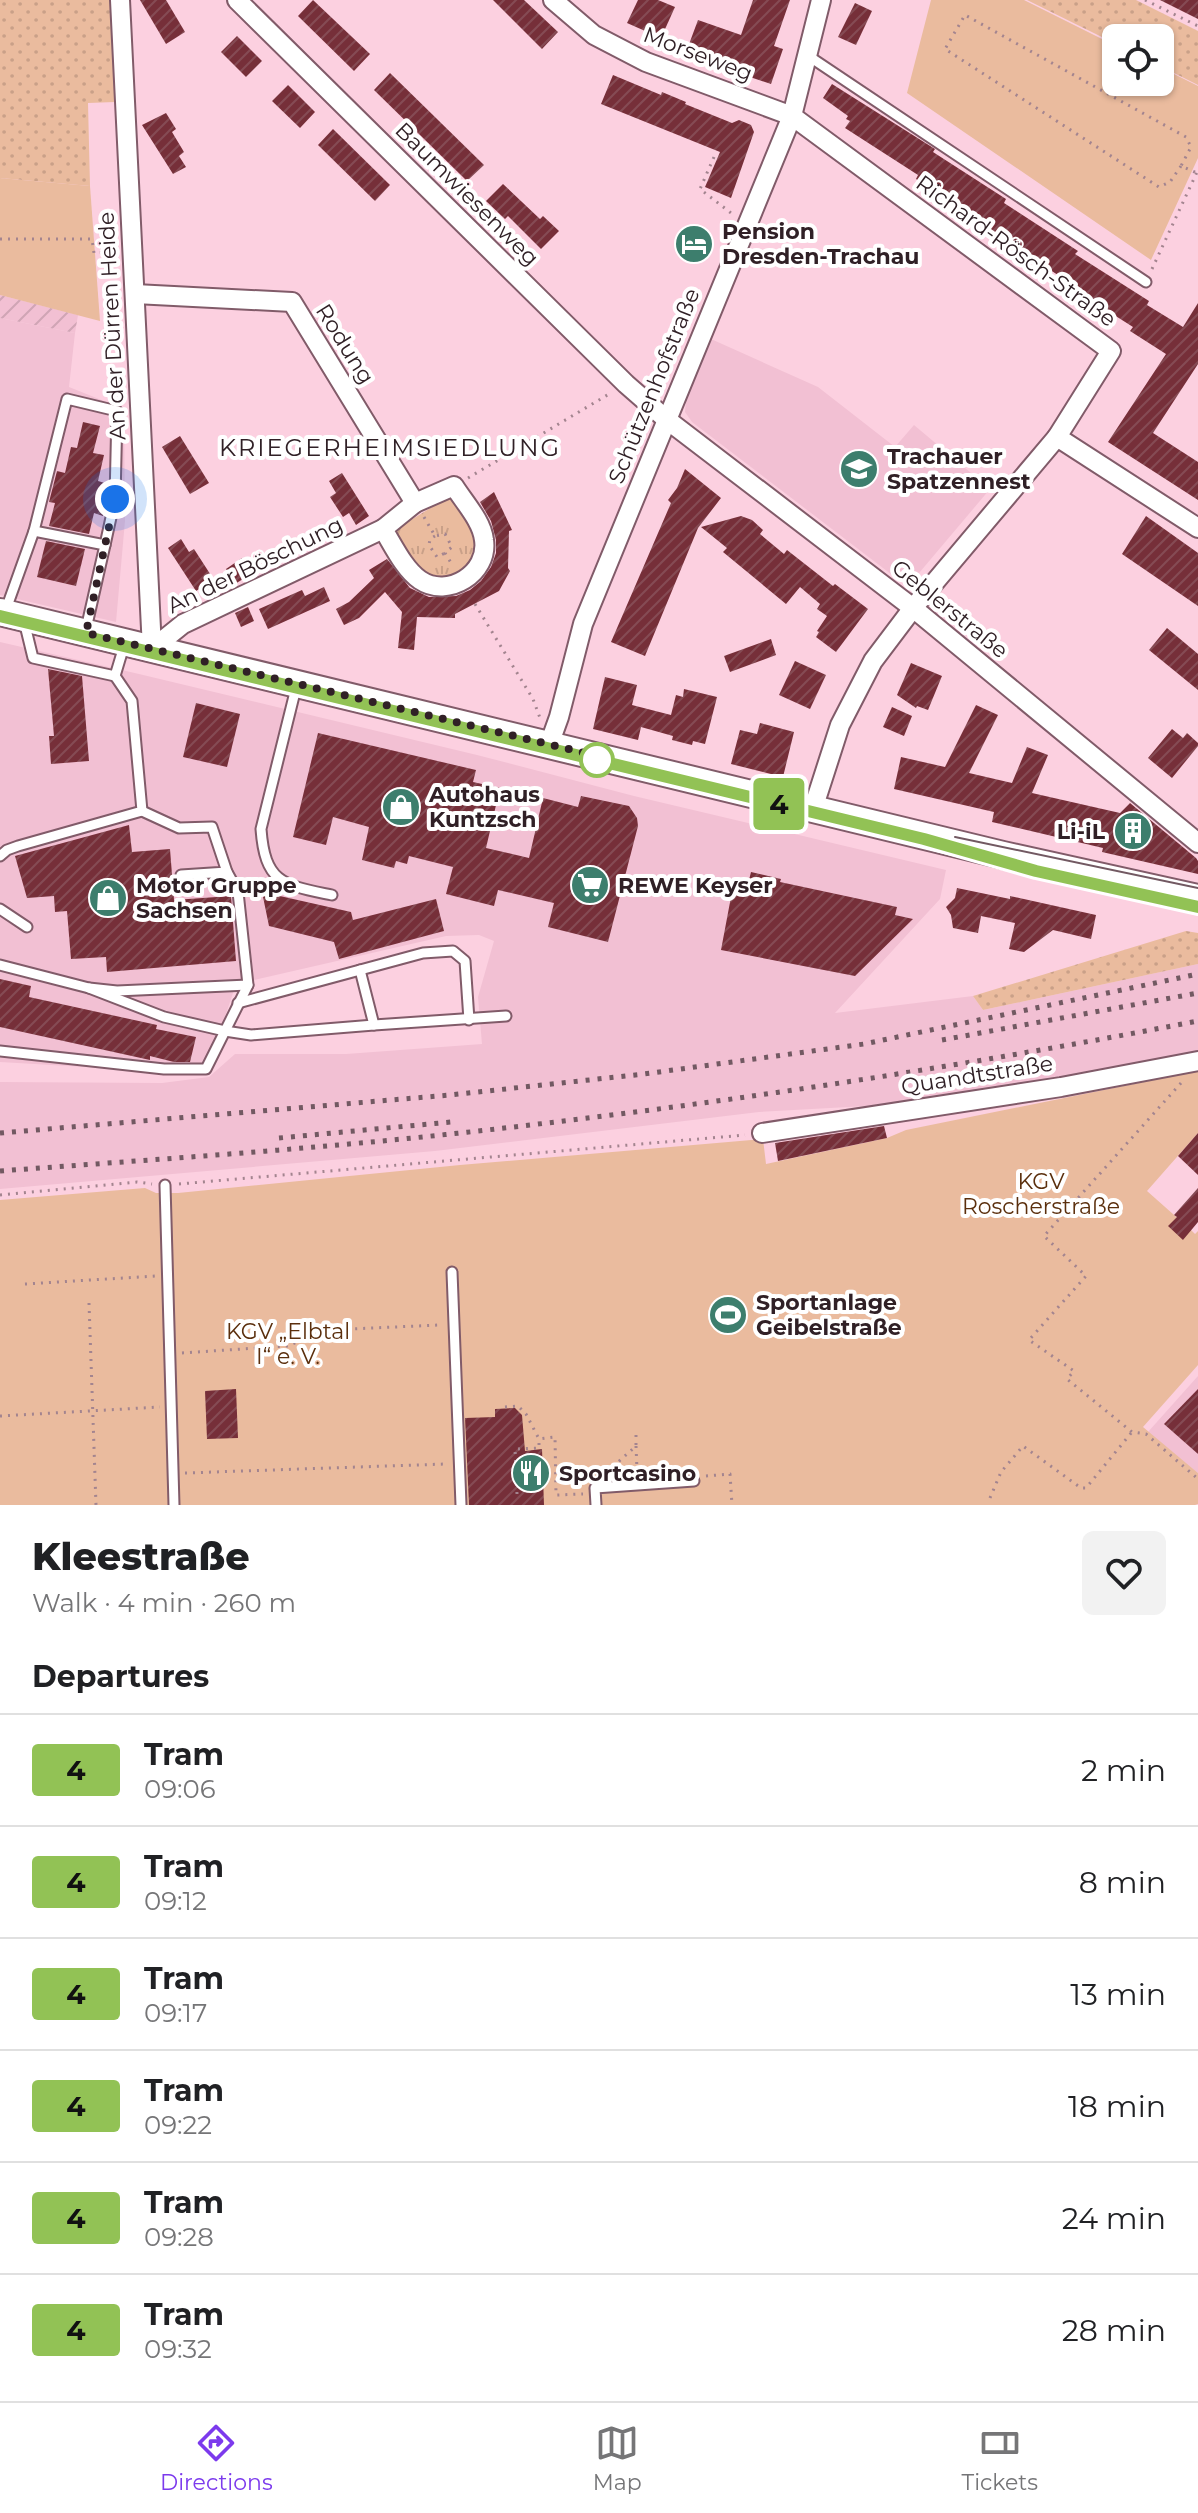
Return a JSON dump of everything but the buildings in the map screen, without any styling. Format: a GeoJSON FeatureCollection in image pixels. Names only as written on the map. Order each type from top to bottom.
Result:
{"type":"FeatureCollection","features":[{"type":"Feature","properties":{"kind":"main road"},"geometry":{"type":"LineString","coordinates":[[11,608],[86,633],[1003,855],[1198,898]]}},
{"type":"Feature","properties":{"kind":"street","name":"An der Dürren Heide"},"geometry":{"type":"LineString","coordinates":[[120,0],[152,649]]}},
{"type":"Feature","properties":{"kind":"street","name":"Baumwiesenweg"},"geometry":{"type":"LineString","coordinates":[[237,0],[626,384],[666,419]]}},
{"type":"Feature","properties":{"kind":"street","name":"Morseweg"},"geometry":{"type":"LineString","coordinates":[[553,0],[594,35],[646,62],[792,116]]}},
{"type":"Feature","properties":{"kind":"street","name":"Schützenhofstraße"},"geometry":{"type":"LineString","coordinates":[[549,745],[583,624],[792,116],[821,0]]}},
{"type":"Feature","properties":{"kind":"street","name":"Richard-Rösch-Straße"},"geometry":{"type":"LineString","coordinates":[[792,116],[1111,351],[1057,437]]}},
{"type":"Feature","properties":{"kind":"street","name":"Rodung"},"geometry":{"type":"LineString","coordinates":[[135,294],[292,302],[415,503]]}},
{"type":"Feature","properties":{"kind":"street","name":"Geblerstraße"},"geometry":{"type":"LineString","coordinates":[[666,419],[913,608],[1198,843]]}},
{"type":"Feature","properties":{"kind":"street"},"geometry":{"type":"LineString","coordinates":[[813,809],[840,725],[873,661],[913,608],[1057,437],[1198,528]]}},
{"type":"Feature","properties":{"kind":"street"},"geometry":{"type":"LineString","coordinates":[[383,529],[417,579],[442,586],[473,575],[481,564],[484,536],[454,486]]}},
{"type":"Feature","properties":{"kind":"street","name":"An der Böschung"},"geometry":{"type":"LineString","coordinates":[[152,649],[183,624],[383,529],[415,503],[454,486]]}},
{"type":"Feature","properties":{"kind":"street","name":"Quandtstraße"},"geometry":{"type":"LineString","coordinates":[[762,1133],[1061,1087],[1197,1061]]}},
{"type":"Feature","properties":{"kind":"lane"},"geometry":{"type":"LineString","coordinates":[[807,55],[1147,279]]}},
{"type":"Feature","properties":{"kind":"lane"},"geometry":{"type":"LineString","coordinates":[[86,633],[115,499],[117,411],[67,399],[11,608],[33,658],[115,676],[132,701],[142,811]]}},
{"type":"Feature","properties":{"kind":"lane"},"geometry":{"type":"LineString","coordinates":[[34,531],[105,545]]}},
{"type":"Feature","properties":{"kind":"lane"},"geometry":{"type":"LineString","coordinates":[[115,676],[125,642]]}},
{"type":"Feature","properties":{"kind":"lane"},"geometry":{"type":"LineString","coordinates":[[297,684],[261,829],[262,845],[269,867],[280,880],[292,887],[332,895]]}},
{"type":"Feature","properties":{"kind":"lane"},"geometry":{"type":"LineString","coordinates":[[0,856],[18,846],[142,811],[179,828],[212,827],[227,872],[238,892],[248,985],[206,1069],[164,1069],[0,1051]]}},
{"type":"Feature","properties":{"kind":"lane"},"geometry":{"type":"LineString","coordinates":[[181,875],[227,872]]}},
{"type":"Feature","properties":{"kind":"lane"},"geometry":{"type":"LineString","coordinates":[[0,909],[27,927]]}},
{"type":"Feature","properties":{"kind":"lane"},"geometry":{"type":"LineString","coordinates":[[238,1003],[423,953],[453,951],[465,961],[469,1020]]}},
{"type":"Feature","properties":{"kind":"lane"},"geometry":{"type":"LineString","coordinates":[[0,965],[89,988],[164,1017],[251,1035],[506,1016]]}},
{"type":"Feature","properties":{"kind":"lane"},"geometry":{"type":"LineString","coordinates":[[360,970],[374,1025]]}},
{"type":"Feature","properties":{"kind":"lane"},"geometry":{"type":"LineString","coordinates":[[89,988],[117,991],[248,985]]}},
{"type":"Feature","properties":{"kind":"lane"},"geometry":{"type":"LineString","coordinates":[[165,1185],[174,1505]]}},
{"type":"Feature","properties":{"kind":"lane"},"geometry":{"type":"LineString","coordinates":[[452,1272],[461,1505]]}},
{"type":"Feature","properties":{"kind":"lane"},"geometry":{"type":"LineString","coordinates":[[596,1505],[595,1490],[694,1481]]}},
{"type":"Feature","properties":{"kind":"path"},"geometry":{"type":"LineString","coordinates":[[1145,0],[1198,26]]}},
{"type":"Feature","properties":{"kind":"path"},"geometry":{"type":"LineString","coordinates":[[965,15],[1186,137],[1191,147],[1181,166],[1170,182],[1159,187],[945,49],[965,15]]}},
{"type":"Feature","properties":{"kind":"path"},"geometry":{"type":"LineString","coordinates":[[714,157],[700,189],[747,225]]}},
{"type":"Feature","properties":{"kind":"path"},"geometry":{"type":"LineString","coordinates":[[1147,279],[1198,172],[1181,166]]}},
{"type":"Feature","properties":{"kind":"path"},"geometry":{"type":"LineString","coordinates":[[0,239],[92,239],[94,253],[133,251]]}},
{"type":"Feature","properties":{"kind":"path"},"geometry":{"type":"LineString","coordinates":[[454,486],[626,384]]}},
{"type":"Feature","properties":{"kind":"path"},"geometry":{"type":"LineString","coordinates":[[415,503],[435,536]]}},
{"type":"Feature","properties":{"kind":"path"},"geometry":{"type":"LineString","coordinates":[[445,534],[452,547],[445,553],[437,557],[429,545],[430,539],[445,534]]}},
{"type":"Feature","properties":{"kind":"path"},"geometry":{"type":"LineString","coordinates":[[445,553],[462,581]]}},
{"type":"Feature","properties":{"kind":"path"},"geometry":{"type":"LineString","coordinates":[[475,604],[533,699],[549,745]]}},
{"type":"Feature","properties":{"kind":"path"},"geometry":{"type":"LineString","coordinates":[[1197,1061],[1191,1072],[1044,1236],[1086,1276],[1029,1340],[1074,1371],[1067,1379],[1132,1432],[1146,1434],[1198,1479]]}},
{"type":"Feature","properties":{"kind":"path"},"geometry":{"type":"LineString","coordinates":[[0,1195],[137,1182],[165,1185],[762,1133]]}},
{"type":"Feature","properties":{"kind":"path"},"geometry":{"type":"LineString","coordinates":[[25,1284],[168,1275]]}},
{"type":"Feature","properties":{"kind":"path"},"geometry":{"type":"LineString","coordinates":[[89,1303],[96,1505]]}},
{"type":"Feature","properties":{"kind":"path"},"geometry":{"type":"LineString","coordinates":[[170,1354],[287,1346],[319,1334],[350,1329],[454,1324]]}},
{"type":"Feature","properties":{"kind":"path"},"geometry":{"type":"LineString","coordinates":[[0,1416],[171,1406]]}},
{"type":"Feature","properties":{"kind":"path"},"geometry":{"type":"LineString","coordinates":[[505,1407],[518,1406],[526,1414],[539,1439],[539,1448],[515,1449],[517,1494]]}},
{"type":"Feature","properties":{"kind":"path"},"geometry":{"type":"LineString","coordinates":[[990,1498],[1001,1472],[1023,1446],[1081,1488],[1086,1488],[1132,1432]]}},
{"type":"Feature","properties":{"kind":"path"},"geometry":{"type":"LineString","coordinates":[[636,1434],[638,1485]]}},
{"type":"Feature","properties":{"kind":"path"},"geometry":{"type":"LineString","coordinates":[[539,1439],[555,1437],[556,1495],[595,1490],[601,1478],[636,1446]]}},
{"type":"Feature","properties":{"kind":"path"},"geometry":{"type":"LineString","coordinates":[[173,1474],[459,1464]]}},
{"type":"Feature","properties":{"kind":"path"},"geometry":{"type":"LineString","coordinates":[[694,1481],[695,1477],[730,1474],[732,1505]]}},
{"type":"Feature","properties":{"kind":"shaded area"},"geometry":{"type":"Polygon","coordinates":[[[0,295],[78,315],[75,333],[0,318],[0,295]]]}},
{"type":"Feature","properties":{"kind":"shaded area"},"geometry":{"type":"Polygon","coordinates":[[[0,318],[75,333],[69,387],[124,409],[125,521],[116,622],[0,595],[0,318]]]}},
{"type":"Feature","properties":{"kind":"shaded area","name":"Trachauer Spatzennest"},"geometry":{"type":"Polygon","coordinates":[[[711,339],[818,387],[895,447],[914,425],[990,489],[914,579],[908,583],[900,581],[692,422],[685,412],[686,400],[711,339]]]}},
{"type":"Feature","properties":{"kind":"shaded area"},"geometry":{"type":"Polygon","coordinates":[[[0,642],[946,870],[940,899],[835,1013],[973,996],[983,1010],[1198,964],[1198,1052],[1071,1078],[903,1104],[759,1112],[435,1151],[0,1189],[0,1082],[162,1083],[209,1077],[235,1054],[346,1054],[482,1044],[478,997],[494,941],[479,935],[446,936],[236,984],[206,1074],[0,1062],[0,642]]]}},
{"type":"Feature","properties":{"kind":"shaded area"},"geometry":{"type":"Polygon","coordinates":[[[1198,1376],[1198,1473],[1148,1432],[1198,1376]]]}},
{"type":"Feature","properties":{"kind":"green space"},"geometry":{"type":"Polygon","coordinates":[[[0,0],[111,0],[115,102],[88,103],[90,186],[0,178],[0,0]]]}},
{"type":"Feature","properties":{"kind":"green space"},"geometry":{"type":"Polygon","coordinates":[[[931,0],[1024,0],[1102,39],[1102,96],[1174,96],[1174,74],[1198,86],[1198,158],[1151,260],[907,93],[931,0]]]}},
{"type":"Feature","properties":{"kind":"green space"},"geometry":{"type":"Polygon","coordinates":[[[1027,0],[1136,0],[1198,31],[1198,85],[1174,73],[1174,24],[1102,24],[1102,37],[1027,0]]]}},
{"type":"Feature","properties":{"kind":"green space"},"geometry":{"type":"Polygon","coordinates":[[[0,178],[90,186],[100,321],[0,295],[0,178]]]}},
{"type":"Feature","properties":{"kind":"green space"},"geometry":{"type":"Polygon","coordinates":[[[450,496],[469,522],[473,533],[473,553],[463,569],[434,580],[414,565],[393,531],[450,496]]]}},
{"type":"Feature","properties":{"kind":"green space"},"geometry":{"type":"Polygon","coordinates":[[[1186,931],[1198,933],[1198,964],[983,1010],[973,996],[1186,931]]]}},
{"type":"Feature","properties":{"kind":"green space"},"geometry":{"type":"Polygon","coordinates":[[[1198,1071],[1198,1133],[1147,1191],[1195,1234],[1198,1231],[1198,1365],[1143,1427],[1198,1473],[1198,1504],[0,1505],[0,1200],[145,1188],[156,1193],[178,1193],[763,1139],[766,1164],[887,1138],[906,1130],[1198,1071]]]}},
{"type":"Feature","properties":{"kind":"tram line"},"geometry":{"type":"LineString","coordinates":[[0,616],[924,839],[1036,871],[1198,907]]}},
{"type":"Feature","properties":{"kind":"tram line","name":"4"},"geometry":{"type":"LineString","coordinates":[[0,616],[924,839],[1036,871],[1198,907]]}},
{"type":"Feature","properties":{"kind":"tram line"},"geometry":{"type":"LineString","coordinates":[[955,837],[1198,888]]}},
{"type":"Feature","properties":{"kind":"railway"},"geometry":{"type":"LineString","coordinates":[[0,1133],[450,1095],[644,1074],[864,1044],[1198,974]]}},
{"type":"Feature","properties":{"kind":"railway"},"geometry":{"type":"LineString","coordinates":[[942,1040],[1198,993]]}},
{"type":"Feature","properties":{"kind":"railway"},"geometry":{"type":"LineString","coordinates":[[0,1171],[359,1143],[659,1109],[1019,1054],[1198,1021]]}},
{"type":"Feature","properties":{"kind":"railway"},"geometry":{"type":"LineString","coordinates":[[279,1138],[451,1122]]}},
{"type":"Feature","properties":{"kind":"place","name":"Pension Dresden-Trachau"},"geometry":{"type":"Point","coordinates":[694,244]}},
{"type":"Feature","properties":{"kind":"place","name":"Trachauer Spatzennest"},"geometry":{"type":"Point","coordinates":[859,469]}},
{"type":"Feature","properties":{"kind":"place","name":"Autohaus Kuntzsch"},"geometry":{"type":"Point","coordinates":[401,807]}},
{"type":"Feature","properties":{"kind":"place","name":"Li-iL"},"geometry":{"type":"Point","coordinates":[1133,831]}},
{"type":"Feature","properties":{"kind":"place","name":"REWE Keyser"},"geometry":{"type":"Point","coordinates":[590,885]}},
{"type":"Feature","properties":{"kind":"place","name":"Motor Gruppe Sachsen"},"geometry":{"type":"Point","coordinates":[108,898]}},
{"type":"Feature","properties":{"kind":"place","name":"Sportanlage Geibelstraße"},"geometry":{"type":"Point","coordinates":[728,1315]}},
{"type":"Feature","properties":{"kind":"place","name":"Sportcasino"},"geometry":{"type":"Point","coordinates":[531,1473]}},
{"type":"Feature","properties":{"kind":"district","name":"KRIEGERHEIMSIEDLUNG"},"geometry":{"type":"Point","coordinates":[390,447]}},
{"type":"Feature","properties":{"kind":"route"},"geometry":{"type":"LineString","coordinates":[[115,499],[86,633],[610,759],[597,760]]}},
{"type":"Feature","properties":{"kind":"park label","name":"KGV Roscherstraße"},"geometry":{"type":"Point","coordinates":[1041,1194]}},
{"type":"Feature","properties":{"kind":"park label","name":"KGV „Elbtal I“ e. V."},"geometry":{"type":"Point","coordinates":[288,1344]}}]}
